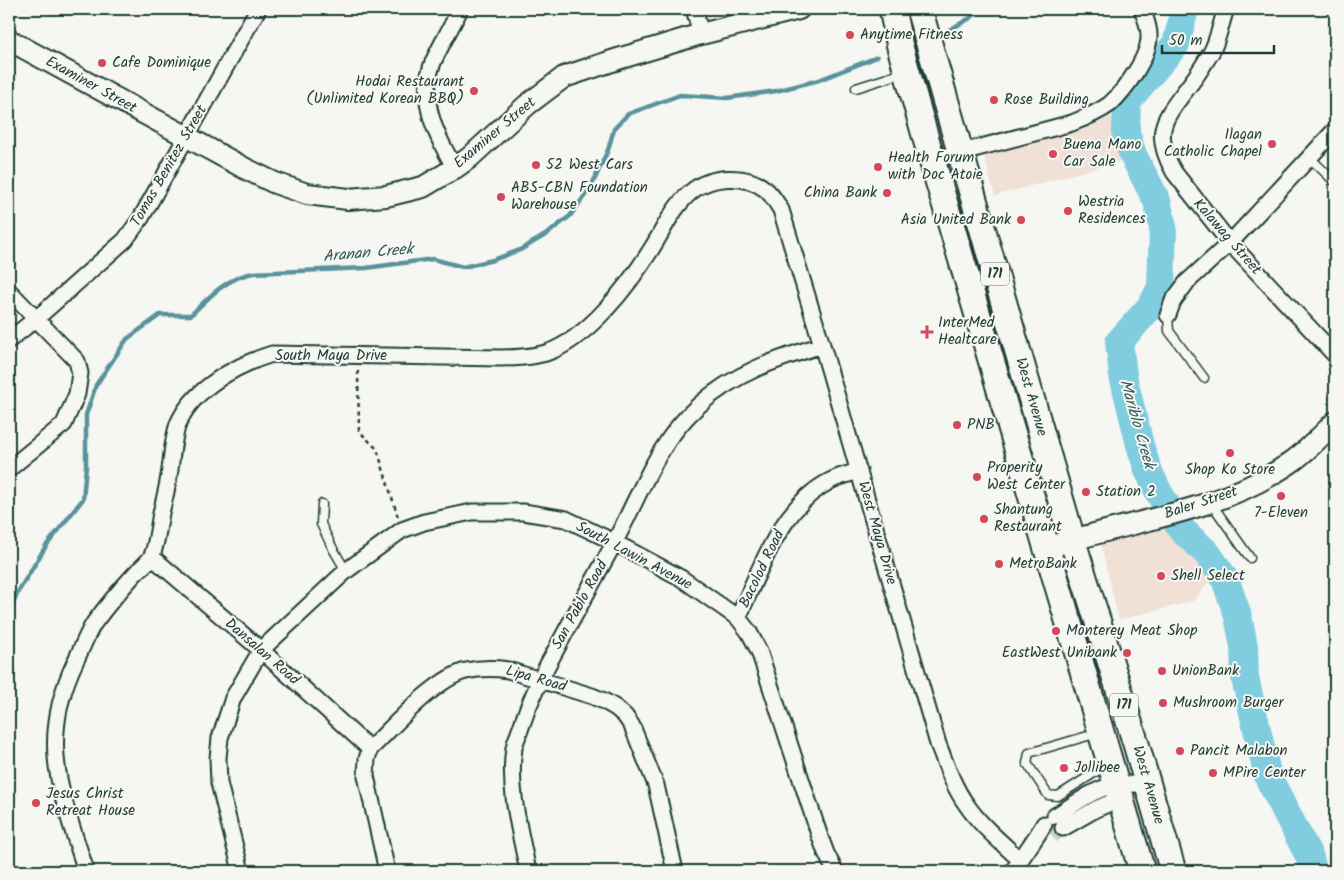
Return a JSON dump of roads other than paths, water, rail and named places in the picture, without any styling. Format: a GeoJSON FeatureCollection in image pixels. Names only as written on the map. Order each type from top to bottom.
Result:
{"type":"FeatureCollection","features":[{"type":"Feature","properties":{"kind":"main road","name":"West Avenue"},"geometry":{"type":"LineString","coordinates":[[892,9],[900,47],[932,160],[1142,871]]}},
{"type":"Feature","properties":{"kind":"main road","name":"West Avenue"},"geometry":{"type":"LineString","coordinates":[[918,9],[1072,539],[1173,871]]}},
{"type":"Feature","properties":{"kind":"street","name":"Tomas Benitez Street"},"geometry":{"type":"LineString","coordinates":[[9,340],[37,318],[125,240],[141,218],[258,9]]}},
{"type":"Feature","properties":{"kind":"street"},"geometry":{"type":"LineString","coordinates":[[455,168],[443,148],[432,122],[427,99],[429,75],[433,61],[460,9]]}},
{"type":"Feature","properties":{"kind":"street"},"geometry":{"type":"LineString","coordinates":[[694,9],[701,34]]}},
{"type":"Feature","properties":{"kind":"street","name":"Examiner Street"},"geometry":{"type":"LineString","coordinates":[[9,40],[187,138],[275,183],[307,194],[348,199],[386,196],[423,186],[455,168],[469,158],[527,105],[564,77],[701,34],[799,9]]}},
{"type":"Feature","properties":{"kind":"street"},"geometry":{"type":"LineString","coordinates":[[932,160],[1072,123],[1110,104],[1133,76],[1146,53],[1149,36],[1142,9]]}},
{"type":"Feature","properties":{"kind":"street","name":"Kalawag Street"},"geometry":{"type":"LineString","coordinates":[[1226,9],[1212,50],[1195,78],[1167,116],[1162,130],[1163,146],[1167,160],[1174,172],[1230,243],[1335,355]]}},
{"type":"Feature","properties":{"kind":"street"},"geometry":{"type":"LineString","coordinates":[[1168,316],[1173,301],[1188,282],[1230,243],[1335,130]]}},
{"type":"Feature","properties":{"kind":"street","name":"South Maya Drive"},"geometry":{"type":"LineString","coordinates":[[152,557],[169,477],[173,440],[185,410],[193,400],[212,384],[234,370],[272,354],[518,358],[548,352],[573,338],[613,302],[631,281],[654,246],[670,216],[692,190],[702,185],[730,178],[752,182],[764,188]]}},
{"type":"Feature","properties":{"kind":"street","name":"West Maya Drive"},"geometry":{"type":"LineString","coordinates":[[764,188],[781,210],[938,744],[948,771],[966,804],[1016,866]]}},
{"type":"Feature","properties":{"kind":"street"},"geometry":{"type":"LineString","coordinates":[[9,291],[37,318],[76,361],[80,373],[77,394],[64,424],[9,469]]}},
{"type":"Feature","properties":{"kind":"street","name":"San Pablo Road"},"geometry":{"type":"LineString","coordinates":[[528,871],[516,814],[513,779],[514,746],[539,680],[655,462],[679,426],[696,407],[723,386],[748,371],[822,345]]}},
{"type":"Feature","properties":{"kind":"street","name":"Baler Street"},"geometry":{"type":"LineString","coordinates":[[1047,548],[1072,539],[1182,511],[1242,491],[1285,467],[1309,448],[1335,422]]}},
{"type":"Feature","properties":{"kind":"street","name":"Bacolod Road"},"geometry":{"type":"LineString","coordinates":[[738,618],[774,540],[786,520],[822,486],[831,480],[859,471]]}},
{"type":"Feature","properties":{"kind":"street","name":"South Lawin Avenue"},"geometry":{"type":"LineString","coordinates":[[241,871],[219,783],[218,758],[220,738],[233,698],[261,650],[346,572],[402,530],[424,522],[472,512],[523,512],[566,519],[614,542],[681,578],[738,618],[749,632],[759,651],[822,840],[835,871]]}},
{"type":"Feature","properties":{"kind":"street"},"geometry":{"type":"LineString","coordinates":[[86,871],[62,795],[58,776],[54,742],[58,708],[68,676],[91,628],[117,594],[152,557]]}},
{"type":"Feature","properties":{"kind":"street","name":"Dansalan Road"},"geometry":{"type":"LineString","coordinates":[[152,557],[261,650],[370,749]]}},
{"type":"Feature","properties":{"kind":"street","name":"Lipa Road"},"geometry":{"type":"LineString","coordinates":[[370,749],[430,692],[445,681],[464,672],[495,668],[508,670],[604,701],[616,708],[628,721],[656,785],[675,871]]}},
{"type":"Feature","properties":{"kind":"street"},"geometry":{"type":"LineString","coordinates":[[370,749],[365,768],[387,871]]}},
{"type":"Feature","properties":{"kind":"street"},"geometry":{"type":"LineString","coordinates":[[1016,866],[1035,839],[1054,826],[1088,796],[1116,783],[1147,784]]}},
{"type":"Feature","properties":{"kind":"lane"},"geometry":{"type":"LineString","coordinates":[[856,88],[907,72]]}},
{"type":"Feature","properties":{"kind":"lane"},"geometry":{"type":"LineString","coordinates":[[1310,157],[1335,182]]}},
{"type":"Feature","properties":{"kind":"lane"},"geometry":{"type":"LineString","coordinates":[[1168,316],[1169,331],[1204,378]]}},
{"type":"Feature","properties":{"kind":"lane"},"geometry":{"type":"LineString","coordinates":[[1211,502],[1250,558]]}},
{"type":"Feature","properties":{"kind":"lane"},"geometry":{"type":"LineString","coordinates":[[322,504],[322,524],[346,572]]}},
{"type":"Feature","properties":{"kind":"lane"},"geometry":{"type":"LineString","coordinates":[[1101,732],[1029,753],[1027,763],[1048,795],[1058,796],[1102,768],[1116,783]]}},
{"type":"Feature","properties":{"kind":"waterway"},"geometry":{"type":"LineString","coordinates":[[949,30],[972,17],[980,9]]}},
{"type":"Feature","properties":{"kind":"waterway","name":"Mariblo Creek"},"geometry":{"type":"LineString","coordinates":[[1185,9],[1176,44],[1127,101],[1126,133],[1133,155],[1157,201],[1163,227],[1161,287],[1152,305],[1119,342],[1123,376],[1140,445],[1148,470],[1159,493],[1181,529],[1207,553],[1225,579],[1238,616],[1244,646],[1245,678],[1268,777],[1310,858],[1313,871]]}},
{"type":"Feature","properties":{"kind":"waterway","name":"Aranan Creek"},"geometry":{"type":"LineString","coordinates":[[9,613],[18,592],[46,546],[83,499],[86,467],[86,415],[96,385],[127,339],[160,315],[191,315],[211,295],[226,284],[234,279],[253,273],[366,268],[433,259],[463,267],[493,260],[520,250],[547,234],[570,216],[591,187],[608,150],[614,129],[628,114],[680,95],[727,98],[776,91],[819,80],[877,57]]}},
{"type":"Feature","properties":{"kind":"tunnel"},"geometry":{"type":"LineString","coordinates":[[1052,836],[1063,828]]}},
{"type":"Feature","properties":{"kind":"place","name":"Anytime Fitness"},"geometry":{"type":"Point","coordinates":[850,35]}},
{"type":"Feature","properties":{"kind":"place","name":"Cafe Dominique"},"geometry":{"type":"Point","coordinates":[102,63]}},
{"type":"Feature","properties":{"kind":"place","name":"Hodai Restaurant (Unlimited Korean BBQ)"},"geometry":{"type":"Point","coordinates":[474,91]}},
{"type":"Feature","properties":{"kind":"place","name":"Rose Building"},"geometry":{"type":"Point","coordinates":[994,100]}},
{"type":"Feature","properties":{"kind":"place","name":"Ilagan Catholic Chapel"},"geometry":{"type":"Point","coordinates":[1272,144]}},
{"type":"Feature","properties":{"kind":"place","name":"Buena Mano Car Sale"},"geometry":{"type":"Point","coordinates":[1053,154]}},
{"type":"Feature","properties":{"kind":"place","name":"52 West Cars"},"geometry":{"type":"Point","coordinates":[536,165]}},
{"type":"Feature","properties":{"kind":"place","name":"Health Forum with Doc Atoie"},"geometry":{"type":"Point","coordinates":[878,167]}},
{"type":"Feature","properties":{"kind":"place","name":"China Bank"},"geometry":{"type":"Point","coordinates":[887,193]}},
{"type":"Feature","properties":{"kind":"place","name":"ABS-CBN Foundation Warehouse"},"geometry":{"type":"Point","coordinates":[501,197]}},
{"type":"Feature","properties":{"kind":"place","name":"Westria Residences"},"geometry":{"type":"Point","coordinates":[1068,211]}},
{"type":"Feature","properties":{"kind":"place","name":"Asia United Bank"},"geometry":{"type":"Point","coordinates":[1021,220]}},
{"type":"Feature","properties":{"kind":"place","name":"InterMed Healtcare"},"geometry":{"type":"Point","coordinates":[927,332]}},
{"type":"Feature","properties":{"kind":"place","name":"PNB"},"geometry":{"type":"Point","coordinates":[957,425]}},
{"type":"Feature","properties":{"kind":"place","name":"Shop Ko Store"},"geometry":{"type":"Point","coordinates":[1230,453]}},
{"type":"Feature","properties":{"kind":"place","name":"Properity West Center"},"geometry":{"type":"Point","coordinates":[977,477]}},
{"type":"Feature","properties":{"kind":"place","name":"Station 2"},"geometry":{"type":"Point","coordinates":[1086,492]}},
{"type":"Feature","properties":{"kind":"place","name":"7-Eleven"},"geometry":{"type":"Point","coordinates":[1281,496]}},
{"type":"Feature","properties":{"kind":"place","name":"Shantung Restaurant"},"geometry":{"type":"Point","coordinates":[984,519]}},
{"type":"Feature","properties":{"kind":"place","name":"MetroBank"},"geometry":{"type":"Point","coordinates":[999,564]}},
{"type":"Feature","properties":{"kind":"place","name":"Shell Select"},"geometry":{"type":"Point","coordinates":[1161,576]}},
{"type":"Feature","properties":{"kind":"place","name":"Monterey Meat Shop"},"geometry":{"type":"Point","coordinates":[1056,631]}},
{"type":"Feature","properties":{"kind":"place","name":"EastWest Unibank"},"geometry":{"type":"Point","coordinates":[1127,653]}},
{"type":"Feature","properties":{"kind":"place","name":"UnionBank"},"geometry":{"type":"Point","coordinates":[1162,671]}},
{"type":"Feature","properties":{"kind":"place","name":"Mushroom Burger"},"geometry":{"type":"Point","coordinates":[1163,703]}},
{"type":"Feature","properties":{"kind":"place","name":"Pancit Malabon"},"geometry":{"type":"Point","coordinates":[1180,751]}},
{"type":"Feature","properties":{"kind":"place","name":"Jollibee"},"geometry":{"type":"Point","coordinates":[1064,768]}},
{"type":"Feature","properties":{"kind":"place","name":"MPire Center"},"geometry":{"type":"Point","coordinates":[1213,773]}},
{"type":"Feature","properties":{"kind":"place","name":"Jesus Christ Retreat House"},"geometry":{"type":"Point","coordinates":[36,803]}}]}
